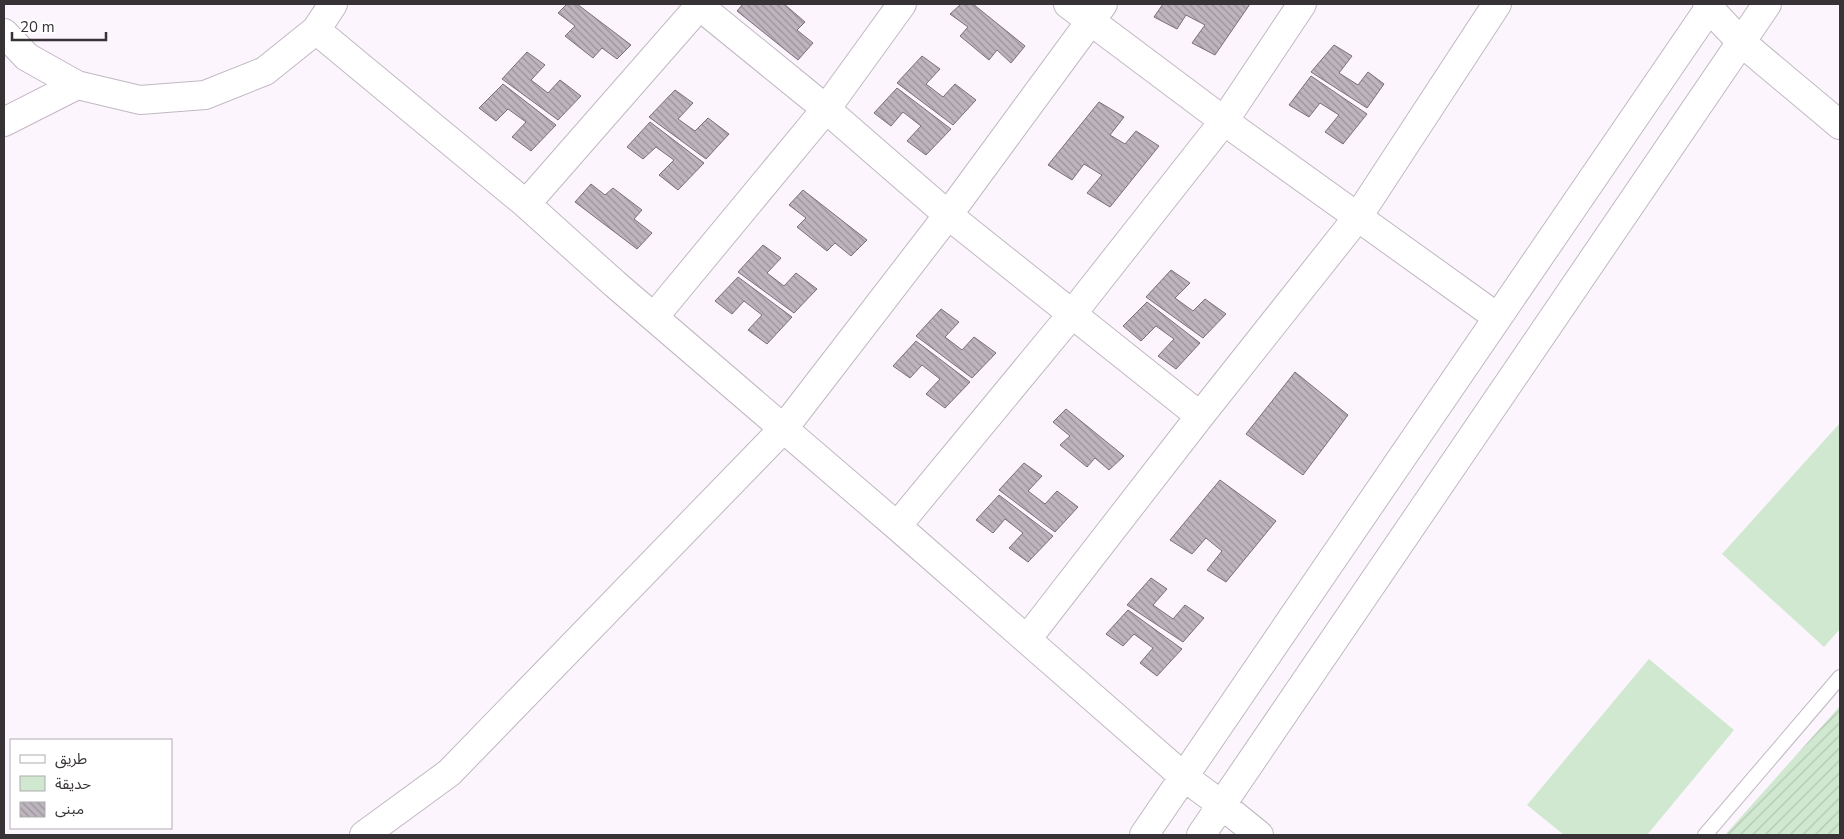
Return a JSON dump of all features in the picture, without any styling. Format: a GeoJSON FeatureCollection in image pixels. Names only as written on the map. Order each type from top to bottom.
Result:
{"type":"FeatureCollection","features":[{"type":"Feature","properties":{"kind":"street"},"geometry":{"type":"LineString","coordinates":[[4,33],[27,57],[76,85],[140,100],[205,96],[265,71],[316,30],[333,4]]}},
{"type":"Feature","properties":{"kind":"street"},"geometry":{"type":"LineString","coordinates":[[526,204],[699,4],[826,109],[948,215],[1200,416]]}},
{"type":"Feature","properties":{"kind":"street"},"geometry":{"type":"LineString","coordinates":[[654,317],[826,109],[902,4]]}},
{"type":"Feature","properties":{"kind":"street"},"geometry":{"type":"LineString","coordinates":[[1068,4],[1097,13],[1224,121],[1497,317]]}},
{"type":"Feature","properties":{"kind":"street"},"geometry":{"type":"LineString","coordinates":[[897,526],[1072,314],[1224,121],[1302,4]]}},
{"type":"Feature","properties":{"kind":"street"},"geometry":{"type":"LineString","coordinates":[[1027,639],[1357,218],[1497,4]]}},
{"type":"Feature","properties":{"kind":"street"},"geometry":{"type":"LineString","coordinates":[[1201,835],[1767,4]]}},
{"type":"Feature","properties":{"kind":"street"},"geometry":{"type":"LineString","coordinates":[[1144,835],[1709,5],[1741,42],[1840,125]]}},
{"type":"Feature","properties":{"kind":"street"},"geometry":{"type":"LineString","coordinates":[[364,835],[449,773],[784,428],[948,215],[1097,13]]}},
{"type":"Feature","properties":{"kind":"street"},"geometry":{"type":"LineString","coordinates":[[316,30],[526,204],[1184,776],[1259,835]]}},
{"type":"Feature","properties":{"kind":"street"},"geometry":{"type":"LineString","coordinates":[[4,122],[76,85]]}},
{"type":"Feature","properties":{"kind":"lane"},"geometry":{"type":"LineString","coordinates":[[1704,835],[1840,677]]}},
{"type":"Feature","properties":{"kind":"green space"},"geometry":{"type":"Polygon","coordinates":[[[1840,423],[1840,629],[1824,647],[1722,554],[1840,423]]]}},
{"type":"Feature","properties":{"kind":"green space"},"geometry":{"type":"Polygon","coordinates":[[[1649,659],[1734,730],[1647,835],[1564,835],[1527,805],[1649,659]]]}},
{"type":"Feature","properties":{"kind":"green space"},"geometry":{"type":"Polygon","coordinates":[[[1840,706],[1840,835],[1725,835],[1840,706]]]}},
{"type":"Feature","properties":{"kind":"building"},"geometry":{"type":"Polygon","coordinates":[[[567,4],[577,4],[631,45],[617,59],[602,48],[593,58],[565,36],[575,26],[558,13],[567,4]]]}},
{"type":"Feature","properties":{"kind":"building"},"geometry":{"type":"Polygon","coordinates":[[[743,4],[784,4],[805,22],[797,30],[813,43],[798,60],[737,11],[743,4]]]}},
{"type":"Feature","properties":{"kind":"building"},"geometry":{"type":"Polygon","coordinates":[[[961,4],[973,4],[1025,46],[1011,63],[997,50],[989,60],[960,36],[968,27],[950,14],[961,4]]]}},
{"type":"Feature","properties":{"kind":"building"},"geometry":{"type":"Polygon","coordinates":[[[1163,4],[1250,4],[1215,55],[1192,43],[1205,25],[1186,15],[1177,29],[1154,17],[1163,4]]]}},
{"type":"Feature","properties":{"kind":"building"},"geometry":{"type":"Polygon","coordinates":[[[1334,45],[1352,56],[1339,73],[1358,85],[1368,72],[1384,84],[1367,108],[1311,72],[1334,45]]]}},
{"type":"Feature","properties":{"kind":"building"},"geometry":{"type":"Polygon","coordinates":[[[527,52],[545,65],[531,80],[548,93],[560,80],[581,96],[558,120],[502,79],[527,52]]]}},
{"type":"Feature","properties":{"kind":"building"},"geometry":{"type":"Polygon","coordinates":[[[922,56],[940,69],[926,84],[943,97],[955,84],[976,100],[953,125],[897,83],[922,56]]]}},
{"type":"Feature","properties":{"kind":"building"},"geometry":{"type":"Polygon","coordinates":[[[1311,76],[1367,114],[1343,144],[1325,132],[1339,115],[1320,103],[1309,117],[1289,105],[1311,76]]]}},
{"type":"Feature","properties":{"kind":"building"},"geometry":{"type":"Polygon","coordinates":[[[503,84],[556,125],[531,151],[512,137],[526,122],[508,109],[496,121],[479,108],[503,84]]]}},
{"type":"Feature","properties":{"kind":"building"},"geometry":{"type":"Polygon","coordinates":[[[897,88],[951,129],[926,155],[907,141],[921,126],[903,112],[891,126],[874,113],[897,88]]]}},
{"type":"Feature","properties":{"kind":"building"},"geometry":{"type":"Polygon","coordinates":[[[675,90],[693,103],[678,119],[695,131],[708,118],[729,134],[706,159],[649,117],[675,90]]]}},
{"type":"Feature","properties":{"kind":"building"},"geometry":{"type":"Polygon","coordinates":[[[1099,102],[1124,117],[1110,135],[1125,144],[1136,131],[1159,146],[1110,207],[1087,193],[1102,175],[1084,164],[1072,180],[1048,165],[1099,102]]]}},
{"type":"Feature","properties":{"kind":"building"},"geometry":{"type":"Polygon","coordinates":[[[650,122],[704,163],[678,190],[659,175],[674,160],[656,147],[643,159],[627,147],[650,122]]]}},
{"type":"Feature","properties":{"kind":"building"},"geometry":{"type":"Polygon","coordinates":[[[591,184],[605,195],[613,188],[642,210],[634,219],[652,233],[637,249],[575,202],[591,184]]]}},
{"type":"Feature","properties":{"kind":"building"},"geometry":{"type":"Polygon","coordinates":[[[803,190],[867,240],[851,256],[835,243],[827,251],[797,227],[806,218],[789,205],[803,190]]]}},
{"type":"Feature","properties":{"kind":"building"},"geometry":{"type":"Polygon","coordinates":[[[763,245],[781,258],[767,273],[784,286],[796,273],[817,289],[794,313],[738,272],[763,245]]]}},
{"type":"Feature","properties":{"kind":"building"},"geometry":{"type":"Polygon","coordinates":[[[1171,270],[1190,283],[1175,298],[1193,311],[1205,299],[1226,314],[1203,338],[1146,297],[1171,270]]]}},
{"type":"Feature","properties":{"kind":"building"},"geometry":{"type":"Polygon","coordinates":[[[738,277],[792,317],[767,344],[748,330],[762,315],[744,301],[732,314],[715,301],[738,277]]]}},
{"type":"Feature","properties":{"kind":"building"},"geometry":{"type":"Polygon","coordinates":[[[1147,302],[1200,343],[1176,369],[1158,356],[1174,339],[1156,326],[1141,341],[1123,326],[1147,302]]]}},
{"type":"Feature","properties":{"kind":"building"},"geometry":{"type":"Polygon","coordinates":[[[941,309],[959,322],[945,337],[962,350],[974,337],[996,353],[972,378],[916,336],[941,309]]]}},
{"type":"Feature","properties":{"kind":"building"},"geometry":{"type":"Polygon","coordinates":[[[916,341],[970,382],[945,408],[926,394],[940,379],[922,365],[910,378],[893,366],[916,341]]]}},
{"type":"Feature","properties":{"kind":"building"},"geometry":{"type":"Polygon","coordinates":[[[1295,372],[1348,415],[1303,475],[1246,434],[1295,372]]]}},
{"type":"Feature","properties":{"kind":"building"},"geometry":{"type":"Polygon","coordinates":[[[1066,409],[1124,456],[1109,470],[1095,458],[1087,467],[1060,445],[1070,436],[1053,422],[1066,409]]]}},
{"type":"Feature","properties":{"kind":"building"},"geometry":{"type":"Polygon","coordinates":[[[1024,463],[1042,476],[1028,491],[1045,504],[1057,491],[1078,507],[1055,532],[999,490],[1024,463]]]}},
{"type":"Feature","properties":{"kind":"building"},"geometry":{"type":"Polygon","coordinates":[[[1220,480],[1276,521],[1226,582],[1207,570],[1222,551],[1206,538],[1192,554],[1170,540],[1220,480]]]}},
{"type":"Feature","properties":{"kind":"building"},"geometry":{"type":"Polygon","coordinates":[[[999,495],[1053,536],[1028,562],[1009,548],[1023,533],[1005,519],[993,533],[976,520],[999,495]]]}},
{"type":"Feature","properties":{"kind":"building"},"geometry":{"type":"Polygon","coordinates":[[[1151,578],[1167,589],[1153,605],[1173,619],[1185,605],[1204,618],[1183,642],[1127,605],[1151,578]]]}},
{"type":"Feature","properties":{"kind":"building"},"geometry":{"type":"Polygon","coordinates":[[[1128,610],[1182,649],[1157,676],[1140,663],[1153,648],[1134,634],[1123,646],[1106,634],[1128,610]]]}}]}
